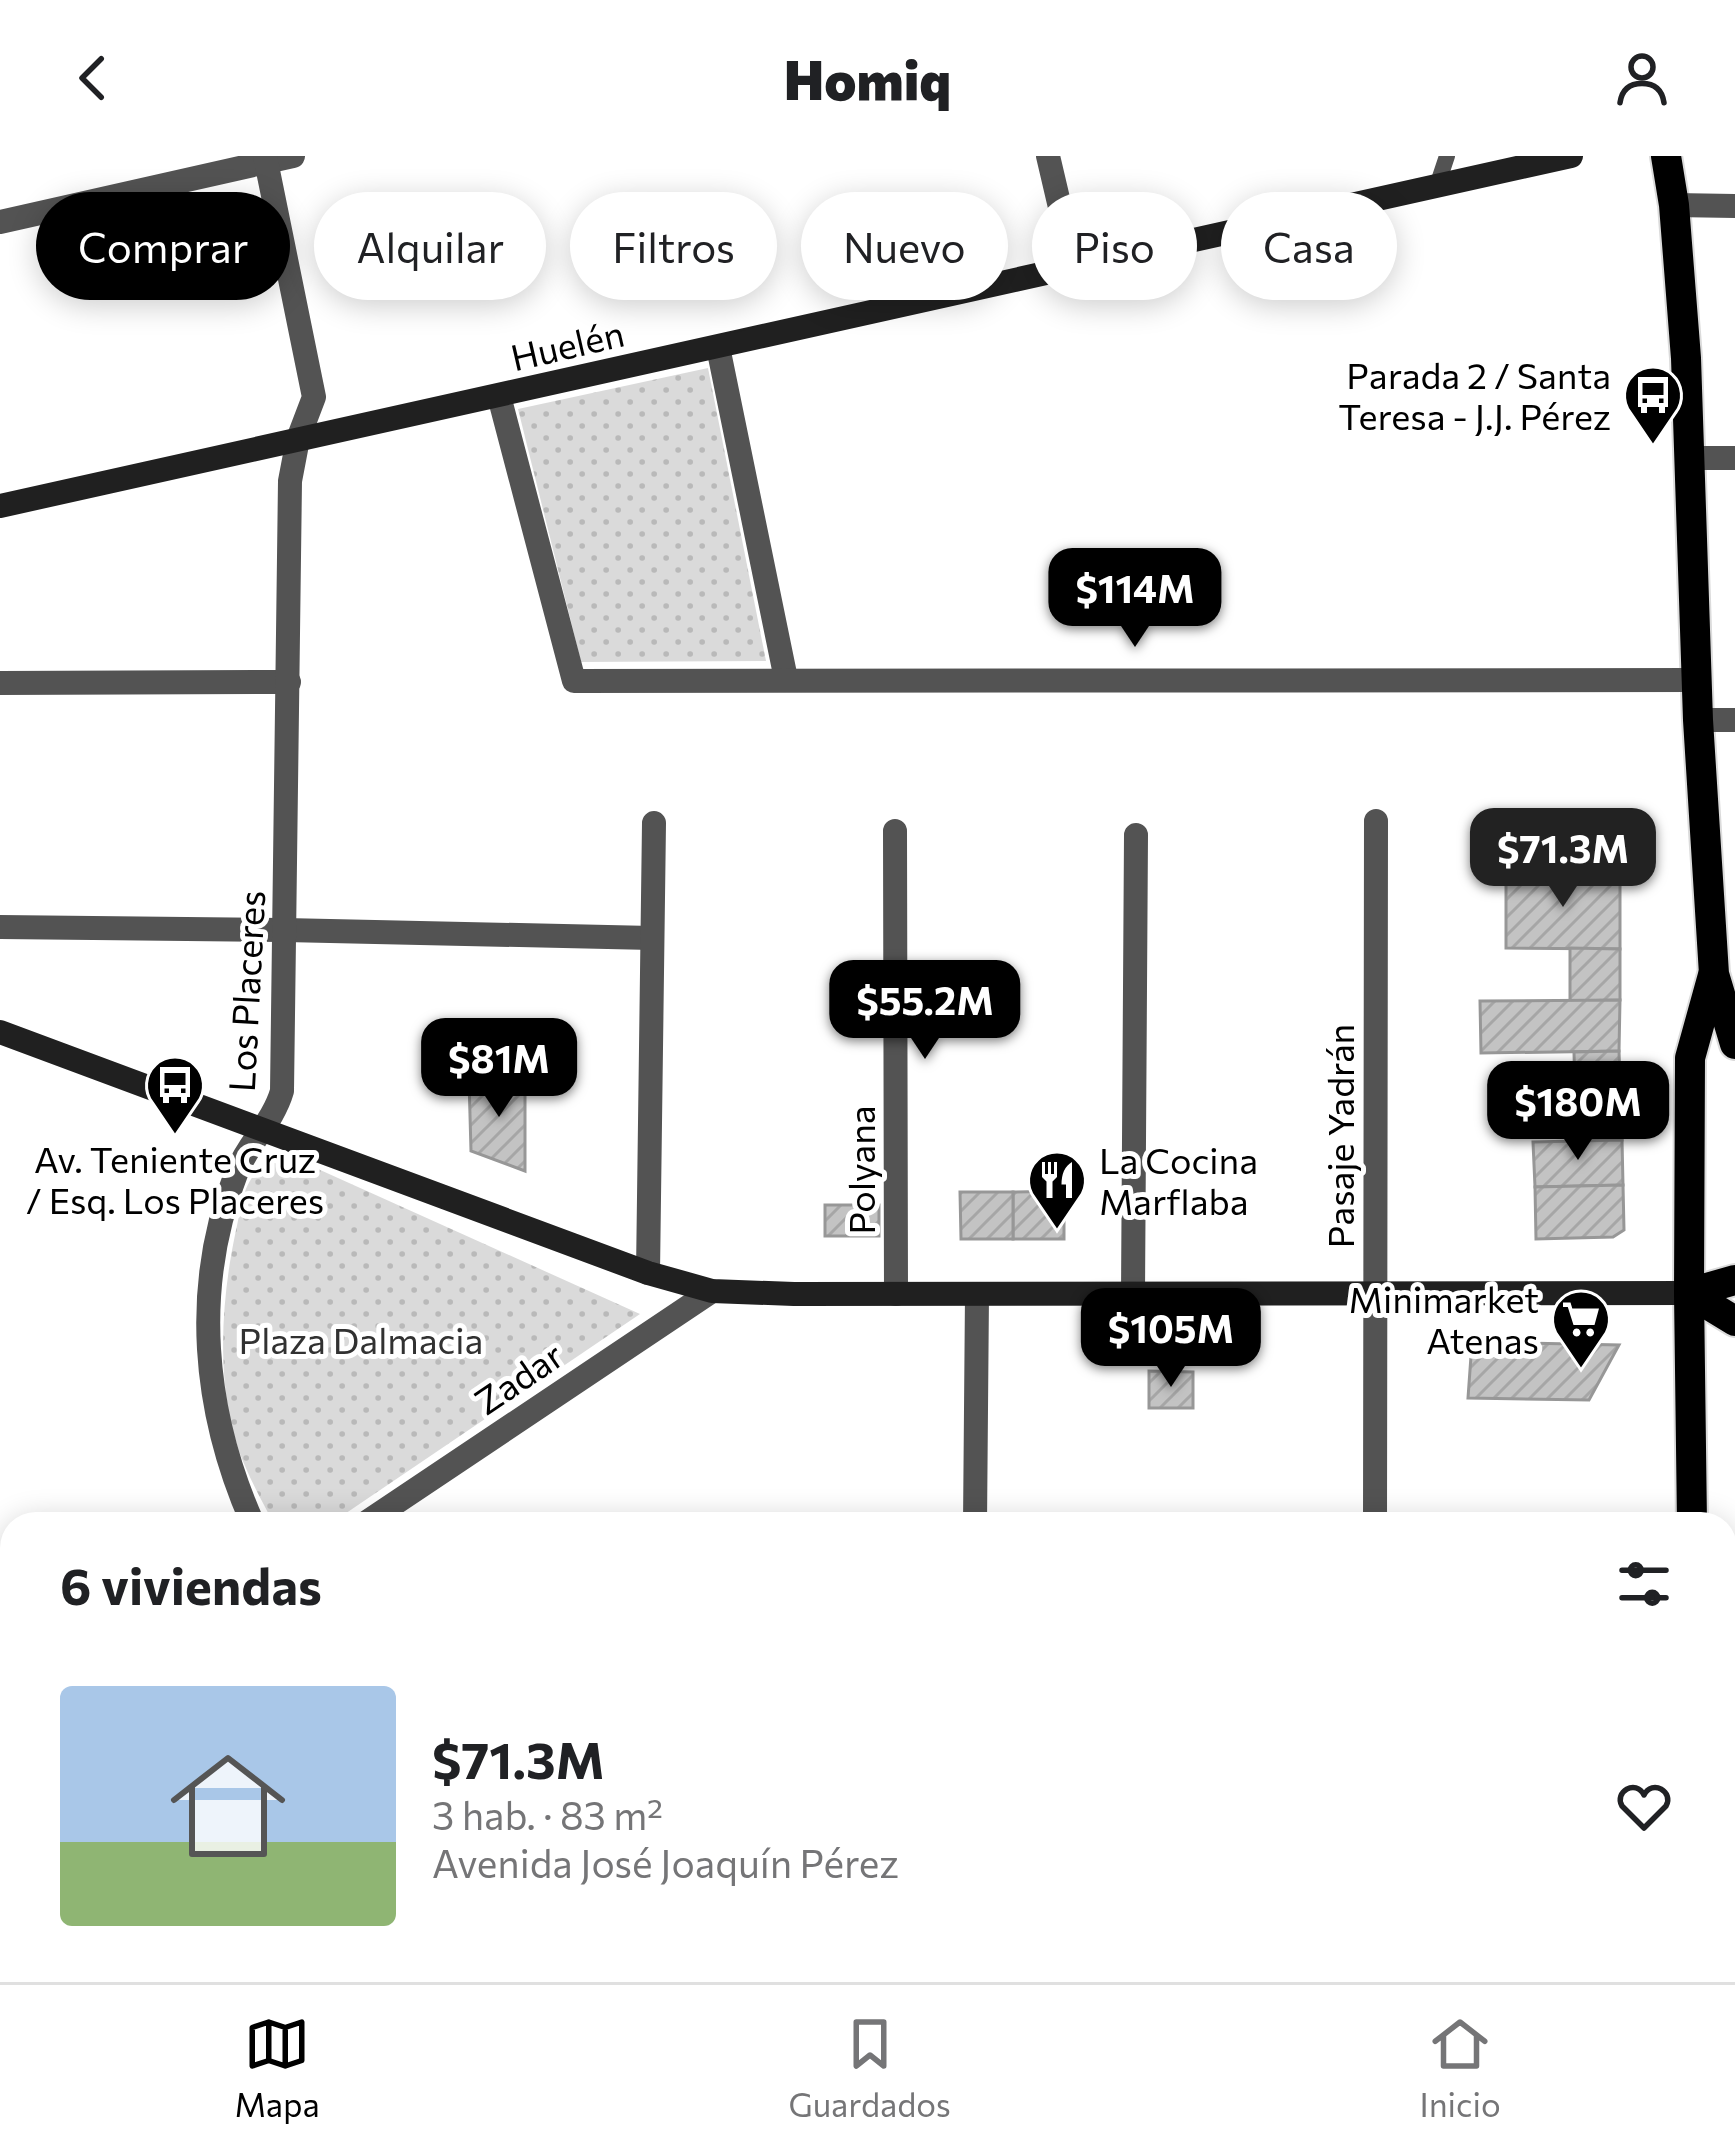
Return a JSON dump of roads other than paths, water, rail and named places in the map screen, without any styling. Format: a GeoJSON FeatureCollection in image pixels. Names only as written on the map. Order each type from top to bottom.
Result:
{"type":"FeatureCollection","features":[{"type":"Feature","properties":{"kind":"main road","name":"Huelén"},"geometry":{"type":"LineString","coordinates":[[1197,240],[1570,156]]}},
{"type":"Feature","properties":{"kind":"main road"},"geometry":{"type":"LineString","coordinates":[[1666,156],[1686,358],[1699,720],[1735,1045]]}},
{"type":"Feature","properties":{"kind":"main road","name":"Huelén"},"geometry":{"type":"LineString","coordinates":[[0,506],[1032,276]]}},
{"type":"Feature","properties":{"kind":"main road"},"geometry":{"type":"LineString","coordinates":[[1693,1512],[1690,1058],[1724,974]]}},
{"type":"Feature","properties":{"kind":"main road"},"geometry":{"type":"LineString","coordinates":[[0,1032],[648,1273],[712,1291],[1689,1293],[1735,1280]]}},
{"type":"Feature","properties":{"kind":"main road"},"geometry":{"type":"LineString","coordinates":[[1689,1293],[1735,1322]]}},
{"type":"Feature","properties":{"kind":"street"},"geometry":{"type":"LineString","coordinates":[[0,222],[293,156]]}},
{"type":"Feature","properties":{"kind":"street"},"geometry":{"type":"LineString","coordinates":[[1048,156],[1056,192]]}},
{"type":"Feature","properties":{"kind":"street","name":"Los Placeres"},"geometry":{"type":"LineString","coordinates":[[248,1512],[224,1451],[207,1331],[214,1251],[224,1209],[239,1166],[278,1106],[284,1076],[290,481],[314,397],[266,159]]}},
{"type":"Feature","properties":{"kind":"street"},"geometry":{"type":"LineString","coordinates":[[1674,205],[1735,206]]}},
{"type":"Feature","properties":{"kind":"street"},"geometry":{"type":"LineString","coordinates":[[718,346],[786,680]]}},
{"type":"Feature","properties":{"kind":"street"},"geometry":{"type":"LineString","coordinates":[[499,396],[574,681],[1697,680]]}},
{"type":"Feature","properties":{"kind":"street"},"geometry":{"type":"LineString","coordinates":[[1690,458],[1735,458]]}},
{"type":"Feature","properties":{"kind":"street"},"geometry":{"type":"LineString","coordinates":[[0,683],[289,682]]}},
{"type":"Feature","properties":{"kind":"street"},"geometry":{"type":"LineString","coordinates":[[1699,720],[1735,720]]}},
{"type":"Feature","properties":{"kind":"street","name":"Pasaje Yadrán"},"geometry":{"type":"LineString","coordinates":[[1375,1512],[1376,821]]}},
{"type":"Feature","properties":{"kind":"street"},"geometry":{"type":"LineString","coordinates":[[648,1273],[654,823]]}},
{"type":"Feature","properties":{"kind":"street","name":"Polyana"},"geometry":{"type":"LineString","coordinates":[[895,830],[896,1294]]}},
{"type":"Feature","properties":{"kind":"street"},"geometry":{"type":"LineString","coordinates":[[1133,1294],[1136,836]]}},
{"type":"Feature","properties":{"kind":"street"},"geometry":{"type":"LineString","coordinates":[[0,927],[652,938]]}},
{"type":"Feature","properties":{"kind":"street","name":"Zadar"},"geometry":{"type":"LineString","coordinates":[[382,1512],[712,1291]]}},
{"type":"Feature","properties":{"kind":"street"},"geometry":{"type":"LineString","coordinates":[[975,1512],[976,1294]]}},
{"type":"Feature","properties":{"kind":"lane"},"geometry":{"type":"LineString","coordinates":[[1437,186],[1447,156]]}},
{"type":"Feature","properties":{"kind":"place","name":"Parada 2 / Santa Teresa - J.J. Pérez"},"geometry":{"type":"Point","coordinates":[1653,446]}},
{"type":"Feature","properties":{"kind":"place","name":"Av. Teniente Cruz / Esq. Los Placeres"},"geometry":{"type":"Point","coordinates":[175,1136]}},
{"type":"Feature","properties":{"kind":"place","name":"La Cocina Marflaba"},"geometry":{"type":"Point","coordinates":[1057,1231]}},
{"type":"Feature","properties":{"kind":"place","name":"Minimarket Atenas"},"geometry":{"type":"Point","coordinates":[1581,1370]}},
{"type":"Feature","properties":{"kind":"park label","name":"Plaza Dalmacia"},"geometry":{"type":"Point","coordinates":[361,1339]}}]}
